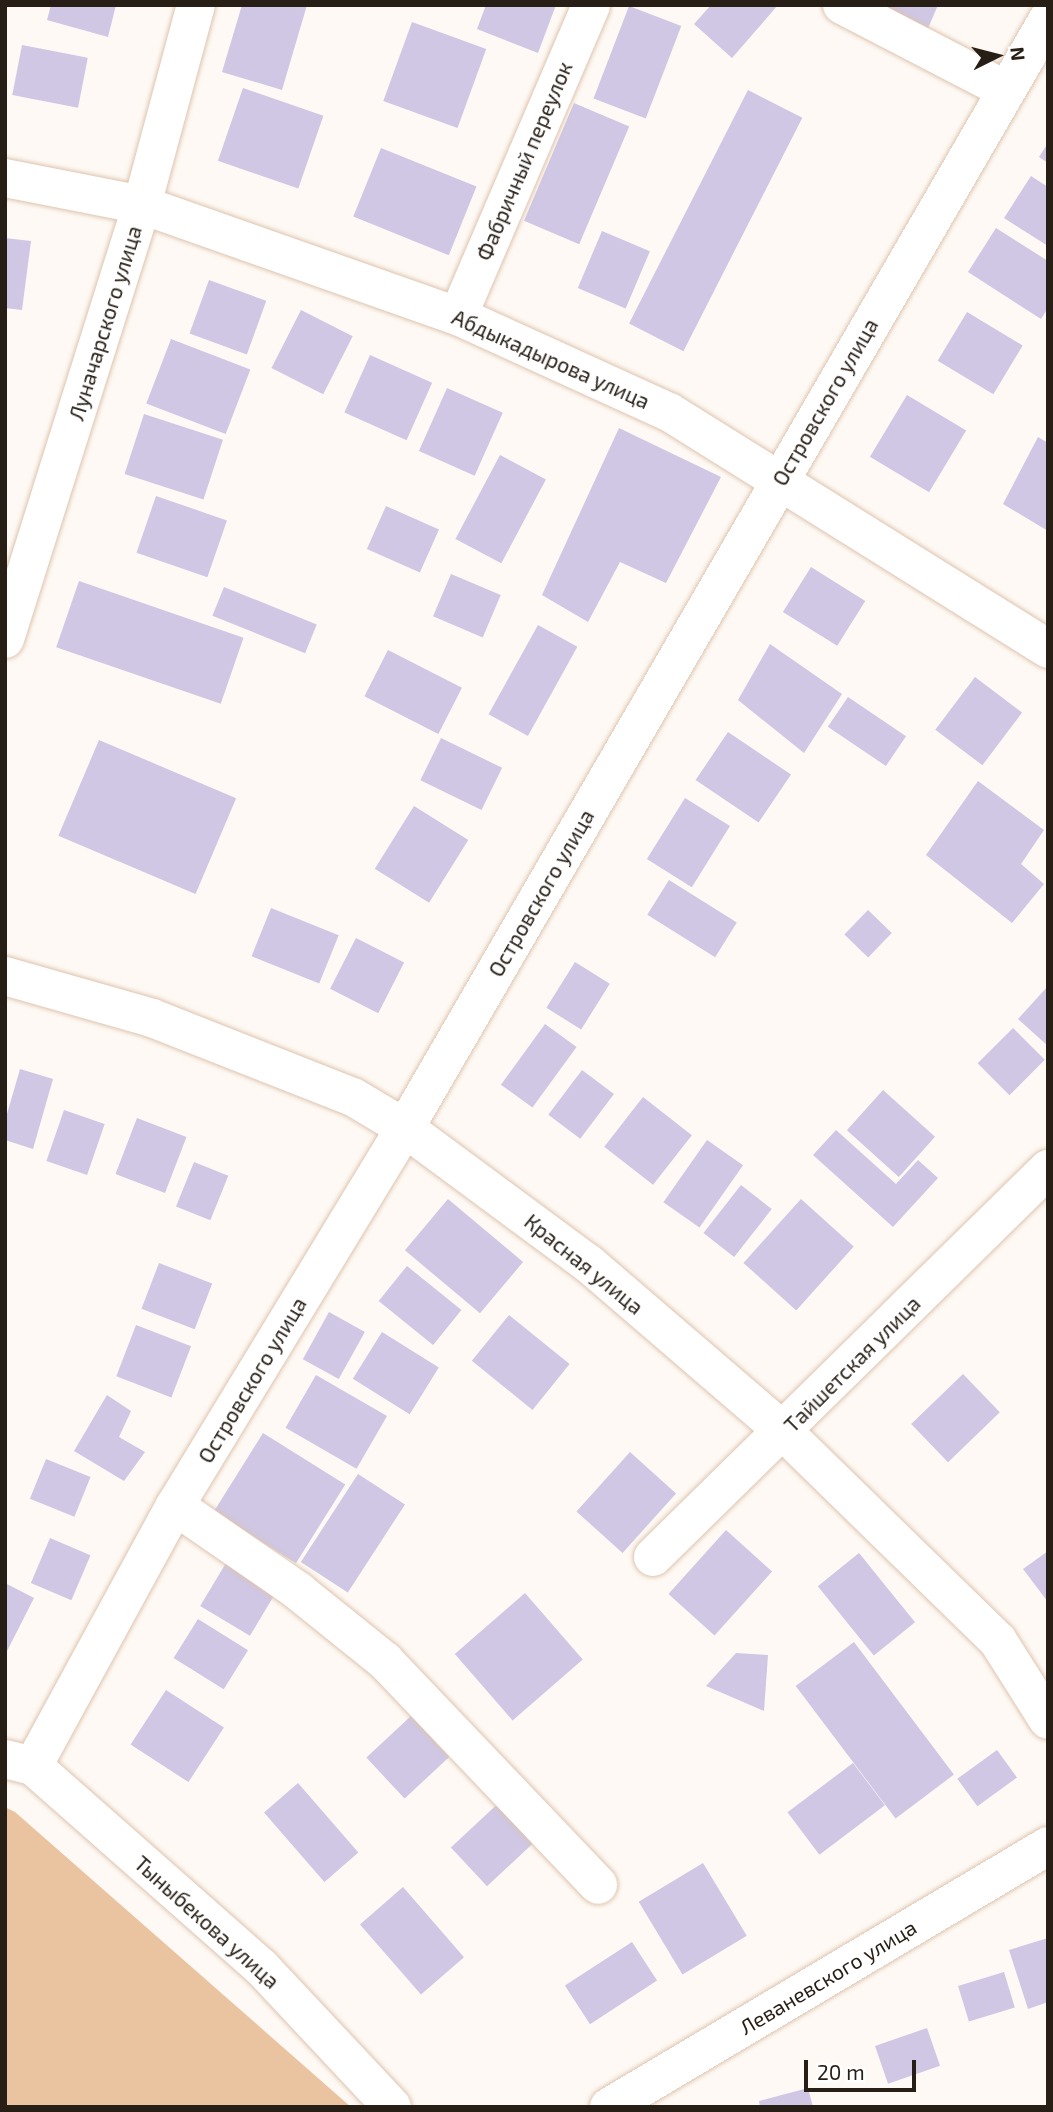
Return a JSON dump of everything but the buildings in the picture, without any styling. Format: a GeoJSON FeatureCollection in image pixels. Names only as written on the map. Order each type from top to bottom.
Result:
{"type":"FeatureCollection","features":[{"type":"Feature","properties":{"kind":"street","name":"Луначарского улица"},"geometry":{"type":"LineString","coordinates":[[5,639],[142,205],[197,5]]}},
{"type":"Feature","properties":{"kind":"street","name":"Фабричный переулок"},"geometry":{"type":"LineString","coordinates":[[458,316],[591,5]]}},
{"type":"Feature","properties":{"kind":"street"},"geometry":{"type":"LineString","coordinates":[[842,5],[1006,90]]}},
{"type":"Feature","properties":{"kind":"street","name":"Островского улица"},"geometry":{"type":"LineString","coordinates":[[19,1762],[405,1128],[1048,19]]}},
{"type":"Feature","properties":{"kind":"street","name":"Абдыкадырова улица"},"geometry":{"type":"LineString","coordinates":[[5,178],[142,205],[458,316],[669,412],[1048,649]]}},
{"type":"Feature","properties":{"kind":"street","name":"Красная улица"},"geometry":{"type":"LineString","coordinates":[[5,976],[152,1018],[353,1097],[405,1128],[589,1264],[784,1432],[998,1641],[1048,1720]]}},
{"type":"Feature","properties":{"kind":"street","name":"Тайшетская улица"},"geometry":{"type":"LineString","coordinates":[[653,1557],[784,1432],[1048,1169]]}},
{"type":"Feature","properties":{"kind":"street"},"geometry":{"type":"LineString","coordinates":[[175,1506],[298,1591],[385,1661],[598,1885]]}},
{"type":"Feature","properties":{"kind":"street","name":"Тыныбекова улица"},"geometry":{"type":"LineString","coordinates":[[19,1762],[262,1968],[392,2107]]}},
{"type":"Feature","properties":{"kind":"street","name":"Леваневского улица"},"geometry":{"type":"LineString","coordinates":[[609,2107],[1048,1846]]}},
{"type":"Feature","properties":{"kind":"shaded area"},"geometry":{"type":"Polygon","coordinates":[[[5,1807],[15,1812],[351,2107],[5,2107],[5,1807]]]}}]}
